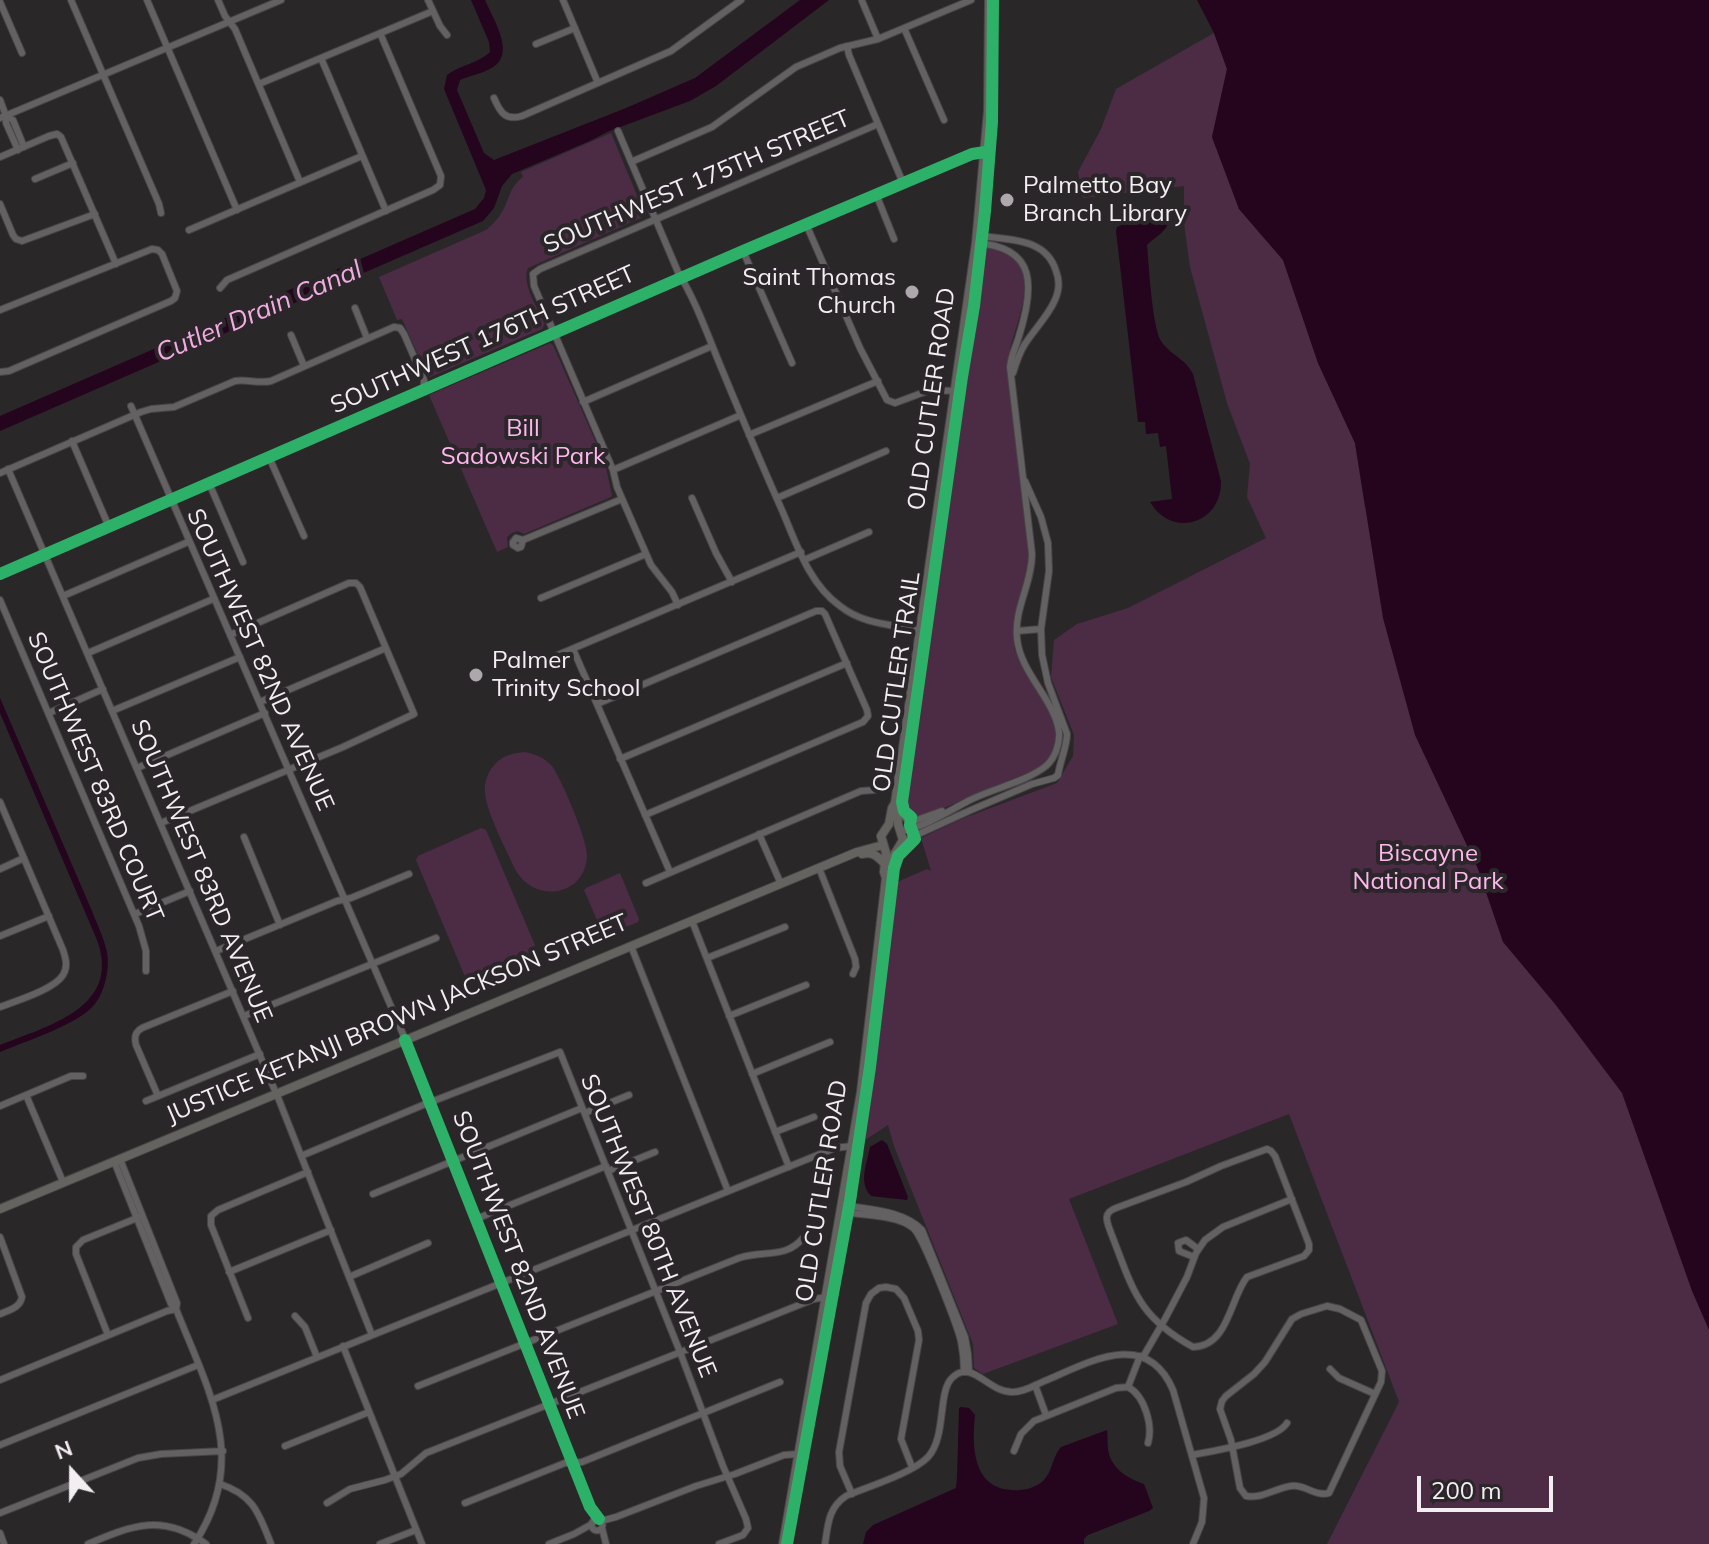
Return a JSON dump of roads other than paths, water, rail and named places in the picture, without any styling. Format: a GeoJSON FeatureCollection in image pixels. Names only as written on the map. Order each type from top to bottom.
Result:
{"type":"FeatureCollection","features":[{"type":"Feature","properties":{"kind":"main road","name":"OLD CUTLER ROAD"},"geometry":{"type":"LineString","coordinates":[[900,830],[896,806],[976,240],[985,152],[989,0]]}},
{"type":"Feature","properties":{"kind":"main road","name":"OLD CUTLER ROAD"},"geometry":{"type":"LineString","coordinates":[[883,832],[890,821],[892,808],[896,806]]}},
{"type":"Feature","properties":{"kind":"main road"},"geometry":{"type":"LineString","coordinates":[[891,828],[900,830],[903,836],[901,844],[892,848],[884,846],[881,839],[883,832],[891,828]]}},
{"type":"Feature","properties":{"kind":"main road","name":"JUSTICE KETANJI BROWN JACKSON STREET"},"geometry":{"type":"LineString","coordinates":[[857,852],[883,832]]}},
{"type":"Feature","properties":{"kind":"main road","name":"OLD CUTLER ROAD"},"geometry":{"type":"LineString","coordinates":[[783,1544],[852,1146],[886,878],[901,844]]}},
{"type":"Feature","properties":{"kind":"main road","name":"OLD CUTLER ROAD"},"geometry":{"type":"LineString","coordinates":[[884,846],[886,878]]}},
{"type":"Feature","properties":{"kind":"main road","name":"JUSTICE KETANJI BROWN JACKSON STREET"},"geometry":{"type":"LineString","coordinates":[[0,1209],[857,852],[884,846]]}},
{"type":"Feature","properties":{"kind":"main road"},"geometry":{"type":"LineString","coordinates":[[857,852],[875,854],[885,864]]}},
{"type":"Feature","properties":{"kind":"street"},"geometry":{"type":"LineString","coordinates":[[71,0],[161,213]]}},
{"type":"Feature","properties":{"kind":"street"},"geometry":{"type":"LineString","coordinates":[[147,0],[237,210]]}},
{"type":"Feature","properties":{"kind":"street"},"geometry":{"type":"LineString","coordinates":[[218,0],[235,29],[300,182]]}},
{"type":"Feature","properties":{"kind":"street"},"geometry":{"type":"LineString","coordinates":[[3,117],[281,0]]}},
{"type":"Feature","properties":{"kind":"street"},"geometry":{"type":"LineString","coordinates":[[428,0],[447,35]]}},
{"type":"Feature","properties":{"kind":"street"},"geometry":{"type":"LineString","coordinates":[[563,0],[598,83]]}},
{"type":"Feature","properties":{"kind":"street"},"geometry":{"type":"LineString","coordinates":[[494,98],[503,115],[509,118],[522,116],[676,48],[741,0]]}},
{"type":"Feature","properties":{"kind":"street"},"geometry":{"type":"LineString","coordinates":[[631,162],[712,127],[792,69],[847,46],[878,39],[971,0]]}},
{"type":"Feature","properties":{"kind":"street"},"geometry":{"type":"LineString","coordinates":[[862,1],[878,39]]}},
{"type":"Feature","properties":{"kind":"street"},"geometry":{"type":"LineString","coordinates":[[0,2],[22,53]]}},
{"type":"Feature","properties":{"kind":"street"},"geometry":{"type":"LineString","coordinates":[[259,84],[433,11]]}},
{"type":"Feature","properties":{"kind":"street"},"geometry":{"type":"LineString","coordinates":[[536,44],[575,28]]}},
{"type":"Feature","properties":{"kind":"street"},"geometry":{"type":"LineString","coordinates":[[904,28],[944,120]]}},
{"type":"Feature","properties":{"kind":"street"},"geometry":{"type":"LineString","coordinates":[[220,288],[227,280],[440,185],[441,176],[380,33]]}},
{"type":"Feature","properties":{"kind":"street"},"geometry":{"type":"LineString","coordinates":[[847,46],[903,183]]}},
{"type":"Feature","properties":{"kind":"street"},"geometry":{"type":"LineString","coordinates":[[321,58],[386,211]]}},
{"type":"Feature","properties":{"kind":"street"},"geometry":{"type":"LineString","coordinates":[[0,100],[3,117],[21,148]]}},
{"type":"Feature","properties":{"kind":"street","name":"SOUTHWEST 175TH STREET"},"geometry":{"type":"LineString","coordinates":[[553,333],[532,277],[540,269],[878,124]]}},
{"type":"Feature","properties":{"kind":"street"},"geometry":{"type":"LineString","coordinates":[[618,131],[804,560],[821,588],[845,610],[871,622],[921,631]]}},
{"type":"Feature","properties":{"kind":"street"},"geometry":{"type":"LineString","coordinates":[[0,157],[49,136],[59,135],[116,264]]}},
{"type":"Feature","properties":{"kind":"street","name":"SOUTHWEST 176TH STREET"},"geometry":{"type":"LineString","coordinates":[[0,574],[876,194],[972,154],[985,152]]}},
{"type":"Feature","properties":{"kind":"street"},"geometry":{"type":"LineString","coordinates":[[189,230],[362,156]]}},
{"type":"Feature","properties":{"kind":"street"},"geometry":{"type":"LineString","coordinates":[[35,179],[73,163]]}},
{"type":"Feature","properties":{"kind":"street"},"geometry":{"type":"LineString","coordinates":[[876,194],[894,239]]}},
{"type":"Feature","properties":{"kind":"street"},"geometry":{"type":"LineString","coordinates":[[0,204],[18,240],[95,214]]}},
{"type":"Feature","properties":{"kind":"street"},"geometry":{"type":"LineString","coordinates":[[806,224],[858,344],[885,397],[892,403],[898,403],[930,390],[955,391]]}},
{"type":"Feature","properties":{"kind":"street"},"geometry":{"type":"LineString","coordinates":[[896,806],[907,820],[917,821],[964,803],[1032,774],[1050,761],[1063,736],[1022,658],[1017,631],[1018,614],[1032,568],[1010,362],[1054,302],[1058,280],[1054,265],[1044,252],[1032,244],[1016,240],[1004,243],[976,240]]}},
{"type":"Feature","properties":{"kind":"street"},"geometry":{"type":"LineString","coordinates":[[1014,253],[1016,240]]}},
{"type":"Feature","properties":{"kind":"street"},"geometry":{"type":"LineString","coordinates":[[1004,243],[1024,269],[1029,291],[1019,347]]}},
{"type":"Feature","properties":{"kind":"street"},"geometry":{"type":"LineString","coordinates":[[0,310],[150,249],[158,250],[177,289],[173,299],[160,306],[9,371],[0,372]]}},
{"type":"Feature","properties":{"kind":"street"},"geometry":{"type":"LineString","coordinates":[[743,251],[792,363]]}},
{"type":"Feature","properties":{"kind":"street"},"geometry":{"type":"LineString","coordinates":[[355,308],[367,338]]}},
{"type":"Feature","properties":{"kind":"street"},"geometry":{"type":"LineString","coordinates":[[0,473],[151,409],[174,407],[238,380],[257,383],[271,381],[391,328],[399,327],[404,334],[424,380],[424,389]]}},
{"type":"Feature","properties":{"kind":"street"},"geometry":{"type":"LineString","coordinates":[[553,333],[646,554],[678,605]]}},
{"type":"Feature","properties":{"kind":"street"},"geometry":{"type":"LineString","coordinates":[[291,335],[304,366]]}},
{"type":"Feature","properties":{"kind":"street"},"geometry":{"type":"LineString","coordinates":[[583,402],[712,346]]}},
{"type":"Feature","properties":{"kind":"street"},"geometry":{"type":"LineString","coordinates":[[749,435],[878,381]]}},
{"type":"Feature","properties":{"kind":"street","name":"SOUTHWEST 82ND AVENUE"},"geometry":{"type":"LineString","coordinates":[[131,406],[373,963],[605,1544]]}},
{"type":"Feature","properties":{"kind":"street"},"geometry":{"type":"LineString","coordinates":[[613,470],[741,415]]}},
{"type":"Feature","properties":{"kind":"street"},"geometry":{"type":"LineString","coordinates":[[72,441],[109,527]]}},
{"type":"Feature","properties":{"kind":"street"},"geometry":{"type":"LineString","coordinates":[[777,498],[886,451]]}},
{"type":"Feature","properties":{"kind":"street"},"geometry":{"type":"LineString","coordinates":[[269,457],[304,536]]}},
{"type":"Feature","properties":{"kind":"street","name":"SOUTHWEST 83RD AVENUE"},"geometry":{"type":"LineString","coordinates":[[8,469],[260,1054],[372,1335]]}},
{"type":"Feature","properties":{"kind":"street"},"geometry":{"type":"LineString","coordinates":[[901,844],[1013,792],[1058,775],[1064,723],[1047,679],[1042,655],[1041,629],[1048,591],[1049,558],[1044,528],[1023,478]]}},
{"type":"Feature","properties":{"kind":"street"},"geometry":{"type":"LineString","coordinates":[[209,483],[243,562]]}},
{"type":"Feature","properties":{"kind":"street"},"geometry":{"type":"LineString","coordinates":[[692,498],[732,582]]}},
{"type":"Feature","properties":{"kind":"street"},"geometry":{"type":"LineString","coordinates":[[523,540],[622,499]]}},
{"type":"Feature","properties":{"kind":"street"},"geometry":{"type":"LineString","coordinates":[[1026,505],[1035,503]]}},
{"type":"Feature","properties":{"kind":"street"},"geometry":{"type":"LineString","coordinates":[[804,560],[869,532]]}},
{"type":"Feature","properties":{"kind":"street"},"geometry":{"type":"LineString","coordinates":[[63,596],[188,542]]}},
{"type":"Feature","properties":{"kind":"street"},"geometry":{"type":"LineString","coordinates":[[546,660],[801,552]]}},
{"type":"Feature","properties":{"kind":"street"},"geometry":{"type":"LineString","coordinates":[[541,598],[646,554]]}},
{"type":"Feature","properties":{"kind":"street"},"geometry":{"type":"LineString","coordinates":[[161,823],[414,714],[356,583],[349,583],[230,635]]}},
{"type":"Feature","properties":{"kind":"street"},"geometry":{"type":"LineString","coordinates":[[88,653],[213,599]]}},
{"type":"Feature","properties":{"kind":"street","name":"SOUTHWEST 83RD COURT"},"geometry":{"type":"LineString","coordinates":[[0,600],[135,914],[146,951],[146,971]]}},
{"type":"Feature","properties":{"kind":"street"},"geometry":{"type":"LineString","coordinates":[[597,704],[814,612],[822,611],[847,663],[867,710],[867,718],[860,724],[645,815]]}},
{"type":"Feature","properties":{"kind":"street"},"geometry":{"type":"LineString","coordinates":[[1017,631],[1041,629]]}},
{"type":"Feature","properties":{"kind":"street"},"geometry":{"type":"LineString","coordinates":[[260,702],[386,648]]}},
{"type":"Feature","properties":{"kind":"street"},"geometry":{"type":"LineString","coordinates":[[573,649],[670,872]]}},
{"type":"Feature","properties":{"kind":"street"},"geometry":{"type":"LineString","coordinates":[[112,711],[240,657]]}},
{"type":"Feature","properties":{"kind":"street"},"geometry":{"type":"LineString","coordinates":[[620,759],[847,663]]}},
{"type":"Feature","properties":{"kind":"street"},"geometry":{"type":"LineString","coordinates":[[1035,683],[1047,679]]}},
{"type":"Feature","properties":{"kind":"street"},"geometry":{"type":"LineString","coordinates":[[49,713],[103,689]]}},
{"type":"Feature","properties":{"kind":"street"},"geometry":{"type":"LineString","coordinates":[[1045,700],[1053,697]]}},
{"type":"Feature","properties":{"kind":"street"},"geometry":{"type":"LineString","coordinates":[[137,768],[265,713]]}},
{"type":"Feature","properties":{"kind":"street"},"geometry":{"type":"LineString","coordinates":[[1050,761],[1059,766]]}},
{"type":"Feature","properties":{"kind":"street"},"geometry":{"type":"LineString","coordinates":[[646,883],[861,791],[875,790]]}},
{"type":"Feature","properties":{"kind":"street"},"geometry":{"type":"LineString","coordinates":[[0,802],[66,961],[62,977],[51,986],[0,1007]]}},
{"type":"Feature","properties":{"kind":"street"},"geometry":{"type":"LineString","coordinates":[[900,830],[922,825],[964,803]]}},
{"type":"Feature","properties":{"kind":"street"},"geometry":{"type":"LineString","coordinates":[[759,834],[781,884]]}},
{"type":"Feature","properties":{"kind":"street"},"geometry":{"type":"LineString","coordinates":[[244,837],[280,925]]}},
{"type":"Feature","properties":{"kind":"street"},"geometry":{"type":"LineString","coordinates":[[0,869],[24,858]]}},
{"type":"Feature","properties":{"kind":"street"},"geometry":{"type":"LineString","coordinates":[[819,868],[855,959],[853,974]]}},
{"type":"Feature","properties":{"kind":"street"},"geometry":{"type":"LineString","coordinates":[[216,951],[409,874]]}},
{"type":"Feature","properties":{"kind":"street"},"geometry":{"type":"LineString","coordinates":[[135,914],[190,891]]}},
{"type":"Feature","properties":{"kind":"street"},"geometry":{"type":"LineString","coordinates":[[0,936],[49,916]]}},
{"type":"Feature","properties":{"kind":"street"},"geometry":{"type":"LineString","coordinates":[[692,921],[789,1167]]}},
{"type":"Feature","properties":{"kind":"street"},"geometry":{"type":"LineString","coordinates":[[707,958],[785,927]]}},
{"type":"Feature","properties":{"kind":"street"},"geometry":{"type":"LineString","coordinates":[[244,1016],[436,938]]}},
{"type":"Feature","properties":{"kind":"street"},"geometry":{"type":"LineString","coordinates":[[631,946],[728,1191]]}},
{"type":"Feature","properties":{"kind":"street"},"geometry":{"type":"LineString","coordinates":[[729,1016],[806,985]]}},
{"type":"Feature","properties":{"kind":"street"},"geometry":{"type":"LineString","coordinates":[[158,1096],[136,1045],[136,1035],[142,1028],[233,991]]}},
{"type":"Feature","properties":{"kind":"street"},"geometry":{"type":"LineString","coordinates":[[752,1074],[830,1042]]}},
{"type":"Feature","properties":{"kind":"street","name":"SOUTHWEST 80TH AVENUE"},"geometry":{"type":"LineString","coordinates":[[430,1103],[560,1052],[728,1477]]}},
{"type":"Feature","properties":{"kind":"street"},"geometry":{"type":"LineString","coordinates":[[146,1101],[260,1054]]}},
{"type":"Feature","properties":{"kind":"street"},"geometry":{"type":"LineString","coordinates":[[0,1106],[71,1076],[83,1076]]}},
{"type":"Feature","properties":{"kind":"street"},"geometry":{"type":"LineString","coordinates":[[26,1095],[63,1182]]}},
{"type":"Feature","properties":{"kind":"street"},"geometry":{"type":"LineString","coordinates":[[373,1194],[629,1095]]}},
{"type":"Feature","properties":{"kind":"street"},"geometry":{"type":"LineString","coordinates":[[301,1156],[430,1103]]}},
{"type":"Feature","properties":{"kind":"street"},"geometry":{"type":"LineString","coordinates":[[775,1132],[814,1117]]}},
{"type":"Feature","properties":{"kind":"street"},"geometry":{"type":"LineString","coordinates":[[212,1400],[838,1147],[852,1146]]}},
{"type":"Feature","properties":{"kind":"street"},"geometry":{"type":"LineString","coordinates":[[1262,1150],[1269,1150],[1275,1156],[1292,1199],[1309,1249],[1304,1256],[1247,1277],[1222,1328],[1199,1347],[1192,1347],[1161,1327],[1146,1312],[1107,1222],[1111,1209],[1262,1150]]}},
{"type":"Feature","properties":{"kind":"street"},"geometry":{"type":"LineString","coordinates":[[476,1219],[655,1152]]}},
{"type":"Feature","properties":{"kind":"street"},"geometry":{"type":"LineString","coordinates":[[117,1160],[177,1303],[176,1309],[219,1425],[223,1451],[220,1484],[212,1512],[196,1541]]}},
{"type":"Feature","properties":{"kind":"street"},"geometry":{"type":"LineString","coordinates":[[248,1318],[210,1222],[211,1216],[218,1210],[308,1172]]}},
{"type":"Feature","properties":{"kind":"street"},"geometry":{"type":"LineString","coordinates":[[1128,1387],[1141,1356],[1161,1327],[1205,1240],[1221,1228],[1292,1199]]}},
{"type":"Feature","properties":{"kind":"street"},"geometry":{"type":"LineString","coordinates":[[842,1209],[903,1216],[913,1222],[966,1342],[967,1372]]}},
{"type":"Feature","properties":{"kind":"street"},"geometry":{"type":"LineString","coordinates":[[108,1335],[76,1247],[83,1240],[140,1217]]}},
{"type":"Feature","properties":{"kind":"street"},"geometry":{"type":"LineString","coordinates":[[229,1272],[331,1230]]}},
{"type":"Feature","properties":{"kind":"street"},"geometry":{"type":"LineString","coordinates":[[0,1237],[22,1300],[16,1307],[0,1314]]}},
{"type":"Feature","properties":{"kind":"street"},"geometry":{"type":"LineString","coordinates":[[418,1386],[745,1256],[791,1250],[803,1238]]}},
{"type":"Feature","properties":{"kind":"street"},"geometry":{"type":"LineString","coordinates":[[1194,1257],[1179,1251],[1177,1244],[1185,1240],[1198,1249]]}},
{"type":"Feature","properties":{"kind":"street"},"geometry":{"type":"LineString","coordinates":[[349,1277],[428,1243]]}},
{"type":"Feature","properties":{"kind":"street"},"geometry":{"type":"LineString","coordinates":[[852,1494],[840,1468],[839,1457],[869,1297],[874,1291],[885,1287],[894,1288],[901,1294],[919,1337],[901,1439],[912,1467]]}},
{"type":"Feature","properties":{"kind":"street"},"geometry":{"type":"LineString","coordinates":[[327,1503],[350,1489],[405,1472],[426,1453],[814,1299],[827,1297]]}},
{"type":"Feature","properties":{"kind":"street"},"geometry":{"type":"LineString","coordinates":[[1327,1306],[1361,1320],[1382,1373],[1375,1394],[1328,1494],[1321,1495],[1294,1485],[1255,1497],[1246,1496],[1240,1489],[1221,1405],[1226,1396],[1265,1362],[1296,1316],[1327,1306]]}},
{"type":"Feature","properties":{"kind":"street"},"geometry":{"type":"LineString","coordinates":[[0,1380],[176,1309]]}},
{"type":"Feature","properties":{"kind":"street"},"geometry":{"type":"LineString","coordinates":[[295,1316],[305,1327],[317,1357]]}},
{"type":"Feature","properties":{"kind":"street"},"geometry":{"type":"LineString","coordinates":[[343,1346],[422,1544]]}},
{"type":"Feature","properties":{"kind":"street"},"geometry":{"type":"LineString","coordinates":[[825,1544],[833,1508],[840,1500],[912,1467],[927,1458],[934,1449],[948,1385],[953,1376],[967,1372],[978,1375],[992,1387],[1005,1392],[1018,1392],[1110,1355],[1123,1354],[1141,1356],[1157,1366],[1168,1380],[1203,1495],[1202,1522],[1193,1544]]}},
{"type":"Feature","properties":{"kind":"street"},"geometry":{"type":"LineString","coordinates":[[0,1445],[198,1365]]}},
{"type":"Feature","properties":{"kind":"street"},"geometry":{"type":"LineString","coordinates":[[1330,1369],[1339,1378],[1375,1394]]}},
{"type":"Feature","properties":{"kind":"street"},"geometry":{"type":"LineString","coordinates":[[465,1503],[565,1463],[582,1462],[780,1382]]}},
{"type":"Feature","properties":{"kind":"street"},"geometry":{"type":"LineString","coordinates":[[1035,1385],[1046,1415]]}},
{"type":"Feature","properties":{"kind":"street"},"geometry":{"type":"LineString","coordinates":[[1014,1451],[1026,1427],[1046,1415],[1116,1388],[1128,1387],[1138,1394],[1142,1404],[1150,1430],[1148,1443]]}},
{"type":"Feature","properties":{"kind":"street"},"geometry":{"type":"LineString","coordinates":[[285,1446],[369,1412]]}},
{"type":"Feature","properties":{"kind":"street"},"geometry":{"type":"LineString","coordinates":[[1192,1455],[1280,1432],[1287,1423]]}},
{"type":"Feature","properties":{"kind":"street"},"geometry":{"type":"LineString","coordinates":[[0,1513],[138,1458],[223,1451]]}},
{"type":"Feature","properties":{"kind":"street"},"geometry":{"type":"LineString","coordinates":[[549,1544],[696,1486],[784,1455],[799,1454]]}},
{"type":"Feature","properties":{"kind":"street"},"geometry":{"type":"LineString","coordinates":[[719,1544],[743,1535],[747,1530],[746,1519],[728,1477]]}},
{"type":"Feature","properties":{"kind":"street"},"geometry":{"type":"LineString","coordinates":[[220,1484],[252,1503],[271,1544]]}},
{"type":"Feature","properties":{"kind":"street"},"geometry":{"type":"LineString","coordinates":[[88,1544],[145,1524],[180,1529],[206,1544]]}},
{"type":"Feature","properties":{"kind":"street"},"geometry":{"type":"LineString","coordinates":[[380,1544],[416,1530]]}},
{"type":"Feature","properties":{"kind":"street"},"geometry":{"type":"LineString","coordinates":[[0,1533],[4,1544]]}},
{"type":"Feature","properties":{"kind":"water","name":"Cutler Drain Canal"},"geometry":{"type":"Polygon","coordinates":[[[471,0],[485,0],[500,33],[503,51],[496,65],[460,80],[457,90],[484,153],[494,160],[695,78],[800,0],[829,0],[716,86],[690,101],[607,132],[512,174],[502,186],[494,208],[483,221],[0,431],[0,416],[475,209],[486,190],[444,89],[447,75],[490,52],[489,42],[471,0]]]}},
{"type":"Feature","properties":{"kind":"water"},"geometry":{"type":"Polygon","coordinates":[[[1197,0],[1709,0],[1709,1330],[1692,1291],[1622,1093],[1555,1004],[1503,942],[1478,869],[1415,735],[1383,618],[1355,443],[1318,363],[1283,260],[1239,209],[1212,137],[1227,69],[1214,33],[1197,0]]]}},
{"type":"Feature","properties":{"kind":"water"},"geometry":{"type":"Polygon","coordinates":[[[1155,211],[1164,212],[1169,222],[1147,245],[1155,323],[1161,341],[1193,374],[1221,481],[1213,508],[1194,522],[1171,520],[1159,513],[1150,502],[1172,499],[1166,446],[1160,447],[1158,433],[1146,434],[1145,422],[1138,422],[1116,231],[1117,227],[1155,211]]]}},
{"type":"Feature","properties":{"kind":"water"},"geometry":{"type":"Polygon","coordinates":[[[0,698],[100,931],[108,965],[101,993],[87,1012],[50,1032],[0,1052],[0,1045],[76,1011],[90,998],[99,982],[102,963],[97,940],[0,713],[0,698]]]}},
{"type":"Feature","properties":{"kind":"water"},"geometry":{"type":"Polygon","coordinates":[[[882,1140],[887,1144],[907,1200],[871,1196],[867,1191],[864,1173],[870,1147],[882,1140]]]}},
{"type":"Feature","properties":{"kind":"water"},"geometry":{"type":"Polygon","coordinates":[[[961,1407],[969,1408],[975,1415],[975,1452],[982,1474],[999,1488],[1021,1490],[1036,1486],[1046,1477],[1061,1447],[1107,1430],[1112,1462],[1126,1476],[1144,1484],[1153,1508],[1088,1535],[1084,1544],[863,1544],[866,1532],[873,1525],[956,1488],[961,1407]]]}},
{"type":"Feature","properties":{"kind":"place","name":"Palmetto Bay Branch Library"},"geometry":{"type":"Point","coordinates":[1007,200]}},
{"type":"Feature","properties":{"kind":"place","name":"Saint Thomas Church"},"geometry":{"type":"Point","coordinates":[912,292]}},
{"type":"Feature","properties":{"kind":"place","name":"Palmer Trinity School"},"geometry":{"type":"Point","coordinates":[476,675]}},
{"type":"Feature","properties":{"kind":"park label","name":"Bill Sadowski Park"},"geometry":{"type":"Point","coordinates":[523,443]}},
{"type":"Feature","properties":{"kind":"park label","name":"Biscayne National Park"},"geometry":{"type":"Point","coordinates":[1428,868]}}]}
